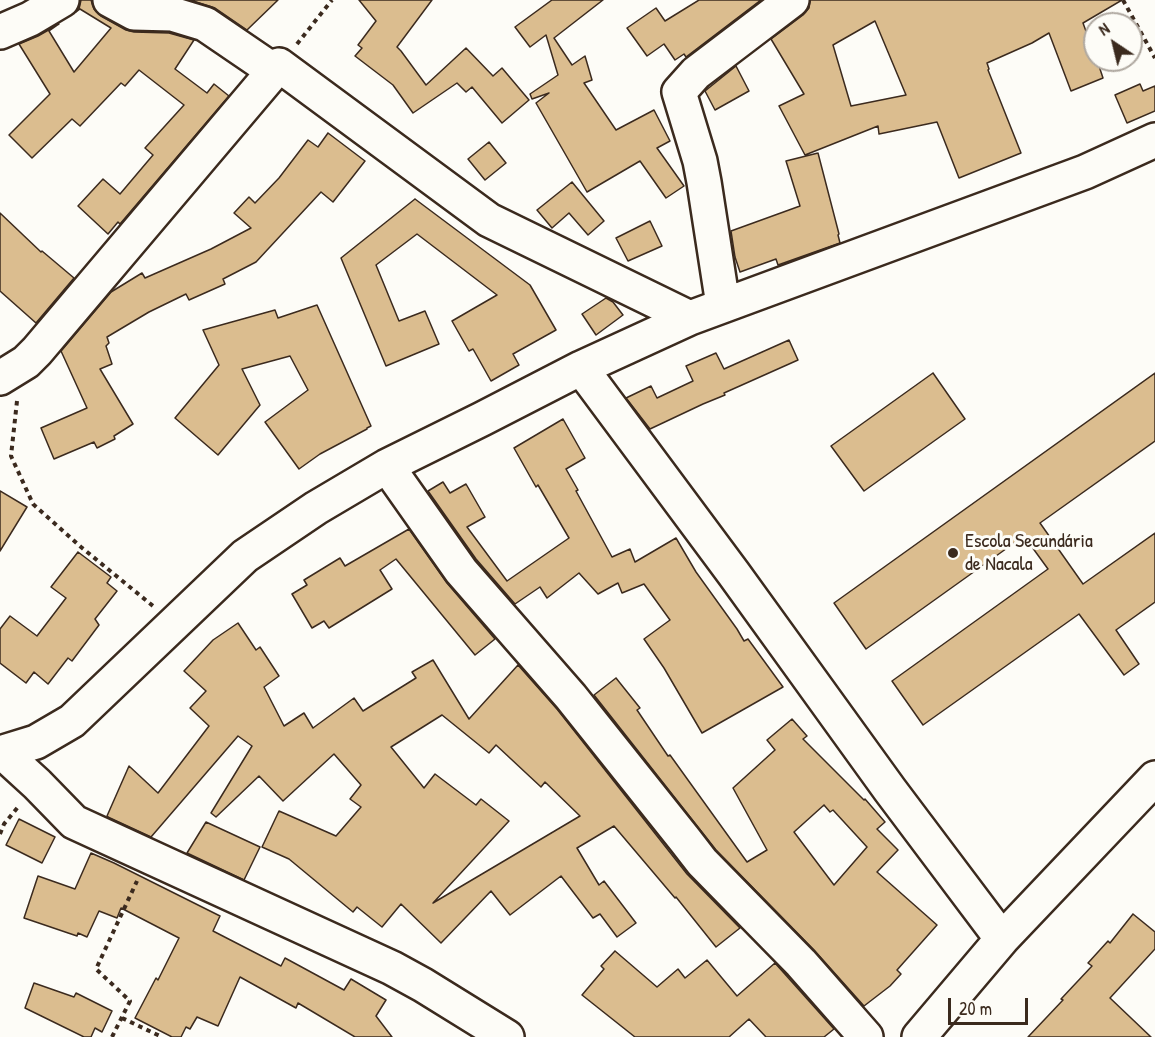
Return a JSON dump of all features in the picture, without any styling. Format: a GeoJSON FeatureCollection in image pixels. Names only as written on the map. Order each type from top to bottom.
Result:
{"type":"FeatureCollection","features":[{"type":"Feature","properties":{"kind":"street"},"geometry":{"type":"LineString","coordinates":[[0,32],[30,19],[62,0]]}},
{"type":"Feature","properties":{"kind":"street"},"geometry":{"type":"LineString","coordinates":[[110,0],[134,13],[172,14],[205,24],[277,68],[489,220],[690,318]]}},
{"type":"Feature","properties":{"kind":"street"},"geometry":{"type":"LineString","coordinates":[[723,305],[700,161],[679,92],[696,73],[792,0]]}},
{"type":"Feature","properties":{"kind":"street"},"geometry":{"type":"LineString","coordinates":[[13,370],[37,351],[277,68]]}},
{"type":"Feature","properties":{"kind":"street"},"geometry":{"type":"LineString","coordinates":[[1,753],[36,742],[72,721],[245,556],[316,508],[387,466],[581,368],[690,318],[1085,172],[1155,140]]}},
{"type":"Feature","properties":{"kind":"street"},"geometry":{"type":"LineString","coordinates":[[581,368],[1002,939]]}},
{"type":"Feature","properties":{"kind":"street"},"geometry":{"type":"LineString","coordinates":[[387,466],[461,571],[571,697],[702,862],[801,963],[866,1037]]}},
{"type":"Feature","properties":{"kind":"street"},"geometry":{"type":"LineString","coordinates":[[1,753],[37,784],[74,822],[393,968],[507,1037]]}},
{"type":"Feature","properties":{"kind":"street"},"geometry":{"type":"LineString","coordinates":[[919,1037],[1002,939],[1155,778]]}},
{"type":"Feature","properties":{"kind":"path"},"geometry":{"type":"LineString","coordinates":[[277,68],[332,0]]}},
{"type":"Feature","properties":{"kind":"path"},"geometry":{"type":"LineString","coordinates":[[1123,0],[1155,58]]}},
{"type":"Feature","properties":{"kind":"path"},"geometry":{"type":"LineString","coordinates":[[13,370],[18,395],[11,456],[33,504],[174,624]]}},
{"type":"Feature","properties":{"kind":"path"},"geometry":{"type":"LineString","coordinates":[[112,1037],[130,1001],[96,969],[149,856]]}},
{"type":"Feature","properties":{"kind":"path"},"geometry":{"type":"LineString","coordinates":[[122,1018],[162,1037]]}},
{"type":"Feature","properties":{"kind":"building"},"geometry":{"type":"Polygon","coordinates":[[[81,0],[91,0],[94,9],[101,16],[126,30],[169,33],[194,40],[175,69],[207,93],[214,84],[229,96],[120,224],[118,222],[108,234],[78,206],[103,179],[120,194],[153,155],[145,148],[184,105],[139,70],[125,86],[121,83],[80,126],[72,119],[32,158],[9,135],[50,94],[19,44],[59,24],[49,31],[74,72],[111,28],[80,9],[76,12],[81,0]]]}},
{"type":"Feature","properties":{"kind":"building"},"geometry":{"type":"Polygon","coordinates":[[[190,0],[278,0],[247,30],[215,8],[190,0]]]}},
{"type":"Feature","properties":{"kind":"building"},"geometry":{"type":"Polygon","coordinates":[[[359,0],[432,0],[397,47],[426,85],[466,48],[493,76],[502,68],[529,100],[502,123],[472,87],[466,92],[457,83],[413,113],[393,85],[355,56],[362,48],[358,45],[376,21],[359,0]]]}},
{"type":"Feature","properties":{"kind":"building"},"geometry":{"type":"Polygon","coordinates":[[[552,0],[603,0],[554,38],[572,65],[585,56],[592,80],[584,83],[616,130],[654,110],[670,141],[657,148],[684,186],[666,198],[640,161],[587,192],[536,103],[549,93],[532,99],[530,94],[558,75],[546,35],[530,47],[515,27],[552,0]]]}},
{"type":"Feature","properties":{"kind":"building"},"geometry":{"type":"Polygon","coordinates":[[[699,0],[761,0],[686,57],[684,54],[675,60],[664,44],[647,56],[627,28],[656,8],[665,21],[699,0]]]}},
{"type":"Feature","properties":{"kind":"building"},"geometry":{"type":"Polygon","coordinates":[[[810,0],[1122,0],[1102,12],[1083,12],[1083,72],[1101,72],[1103,78],[1071,91],[1049,33],[987,63],[1021,153],[959,178],[937,122],[879,134],[878,126],[805,155],[779,106],[804,94],[771,39],[809,8],[810,0]],[[875,21],[833,45],[851,106],[906,95],[875,21]]]}},
{"type":"Feature","properties":{"kind":"building"},"geometry":{"type":"Polygon","coordinates":[[[736,66],[749,91],[715,110],[705,91],[736,66]]]}},
{"type":"Feature","properties":{"kind":"building"},"geometry":{"type":"Polygon","coordinates":[[[1140,84],[1143,91],[1155,86],[1155,111],[1127,123],[1115,95],[1140,84]]]}},
{"type":"Feature","properties":{"kind":"building"},"geometry":{"type":"Polygon","coordinates":[[[328,133],[365,161],[333,202],[321,192],[256,262],[223,279],[225,284],[189,300],[186,294],[149,312],[107,337],[109,343],[106,346],[112,364],[100,369],[133,424],[114,436],[115,439],[97,448],[94,442],[54,459],[41,428],[87,408],[61,351],[111,292],[142,273],[145,278],[211,249],[251,228],[234,213],[249,197],[255,203],[279,178],[308,140],[318,147],[328,133]]]}},
{"type":"Feature","properties":{"kind":"building"},"geometry":{"type":"Polygon","coordinates":[[[489,142],[506,163],[485,180],[468,159],[489,142]]]}},
{"type":"Feature","properties":{"kind":"building"},"geometry":{"type":"Polygon","coordinates":[[[818,153],[840,243],[778,265],[776,259],[740,272],[731,231],[800,206],[786,161],[818,153]]]}},
{"type":"Feature","properties":{"kind":"building"},"geometry":{"type":"Polygon","coordinates":[[[572,182],[604,221],[588,235],[569,213],[552,228],[537,210],[572,182]]]}},
{"type":"Feature","properties":{"kind":"building"},"geometry":{"type":"Polygon","coordinates":[[[415,199],[530,285],[556,330],[513,354],[519,365],[491,381],[473,349],[469,351],[452,321],[497,295],[417,234],[376,265],[399,321],[425,311],[439,344],[386,366],[341,258],[415,199]]]}},
{"type":"Feature","properties":{"kind":"building"},"geometry":{"type":"Polygon","coordinates":[[[0,213],[41,252],[74,278],[36,323],[0,291],[0,213]]]}},
{"type":"Feature","properties":{"kind":"building"},"geometry":{"type":"Polygon","coordinates":[[[650,221],[662,246],[628,261],[616,238],[650,221]]]}},
{"type":"Feature","properties":{"kind":"building"},"geometry":{"type":"Polygon","coordinates":[[[606,298],[613,302],[623,315],[596,335],[582,314],[606,298]]]}},
{"type":"Feature","properties":{"kind":"building"},"geometry":{"type":"Polygon","coordinates":[[[317,305],[371,426],[320,454],[299,469],[265,422],[308,390],[290,356],[242,369],[260,405],[218,455],[175,418],[219,365],[203,330],[275,310],[278,318],[317,305]]]}},
{"type":"Feature","properties":{"kind":"building"},"geometry":{"type":"Polygon","coordinates":[[[789,340],[798,360],[650,429],[626,398],[651,386],[657,398],[693,381],[686,366],[716,353],[724,369],[789,340]]]}},
{"type":"Feature","properties":{"kind":"building"},"geometry":{"type":"Polygon","coordinates":[[[933,373],[965,419],[864,491],[831,446],[933,373]]]}},
{"type":"Feature","properties":{"kind":"building","name":"Escola Secundária de Nacala"},"geometry":{"type":"Polygon","coordinates":[[[1155,373],[1155,441],[1040,523],[1083,584],[1155,533],[1155,602],[1116,630],[1139,664],[1124,675],[1079,614],[923,725],[892,681],[1048,569],[1024,536],[866,649],[834,603],[1155,373]]]}},
{"type":"Feature","properties":{"kind":"building"},"geometry":{"type":"Polygon","coordinates":[[[563,419],[585,458],[566,469],[612,557],[630,549],[635,562],[676,538],[696,572],[744,641],[748,639],[783,687],[702,733],[644,639],[670,620],[644,584],[622,593],[618,583],[598,594],[579,573],[547,598],[540,587],[515,604],[476,559],[428,491],[443,482],[450,493],[466,484],[485,517],[467,527],[507,581],[569,538],[514,448],[563,419]]]}},
{"type":"Feature","properties":{"kind":"building"},"geometry":{"type":"Polygon","coordinates":[[[0,491],[27,507],[0,551],[0,491]]]}},
{"type":"Feature","properties":{"kind":"building"},"geometry":{"type":"Polygon","coordinates":[[[409,529],[447,583],[495,639],[475,655],[396,559],[380,570],[392,589],[329,628],[324,621],[312,628],[292,594],[307,585],[304,580],[340,558],[345,566],[409,529]]]}},
{"type":"Feature","properties":{"kind":"building"},"geometry":{"type":"Polygon","coordinates":[[[78,552],[111,577],[107,583],[117,591],[95,619],[99,625],[72,661],[68,658],[48,684],[34,672],[26,683],[0,663],[0,629],[10,616],[37,636],[66,598],[51,587],[78,552]]]}},
{"type":"Feature","properties":{"kind":"building"},"geometry":{"type":"Polygon","coordinates":[[[238,623],[256,650],[260,647],[279,676],[264,687],[284,726],[304,713],[313,728],[354,698],[363,711],[416,678],[412,672],[433,660],[469,719],[518,665],[557,709],[687,874],[740,928],[716,947],[614,826],[577,848],[599,885],[604,881],[636,923],[617,937],[600,914],[593,918],[561,876],[510,915],[491,891],[441,943],[401,904],[382,927],[357,907],[353,912],[289,859],[262,847],[279,811],[336,836],[361,807],[350,799],[361,785],[334,754],[283,801],[259,776],[216,817],[211,813],[252,746],[238,736],[151,837],[110,818],[107,816],[129,766],[158,793],[209,726],[190,708],[206,691],[184,671],[213,640],[238,623]],[[442,715],[391,747],[424,788],[435,774],[476,805],[481,799],[509,821],[433,903],[580,816],[545,782],[541,787],[496,745],[489,753],[442,715]]]}},
{"type":"Feature","properties":{"kind":"building"},"geometry":{"type":"Polygon","coordinates":[[[616,678],[640,708],[637,710],[668,756],[670,755],[747,862],[767,850],[733,788],[775,750],[767,740],[792,719],[807,736],[803,739],[865,799],[885,822],[877,829],[898,850],[877,872],[937,925],[897,970],[901,974],[890,986],[864,1006],[814,950],[716,850],[594,695],[616,678]],[[824,805],[794,832],[834,885],[867,847],[833,810],[830,812],[824,805]]]}},
{"type":"Feature","properties":{"kind":"building"},"geometry":{"type":"Polygon","coordinates":[[[19,819],[55,837],[42,863],[6,845],[19,819]]]}},
{"type":"Feature","properties":{"kind":"building"},"geometry":{"type":"Polygon","coordinates":[[[206,822],[260,847],[244,880],[187,853],[206,822]]]}},
{"type":"Feature","properties":{"kind":"building"},"geometry":{"type":"Polygon","coordinates":[[[91,853],[220,916],[213,931],[281,966],[285,958],[344,990],[351,979],[386,1000],[376,1016],[392,1037],[355,1037],[298,1003],[296,1008],[240,977],[218,1026],[197,1017],[190,1029],[186,1027],[181,1037],[172,1037],[135,1018],[156,978],[158,980],[179,938],[121,908],[117,918],[99,911],[87,937],[78,933],[77,936],[24,918],[38,876],[75,889],[91,853]]]}},
{"type":"Feature","properties":{"kind":"building"},"geometry":{"type":"Polygon","coordinates":[[[1133,914],[1155,932],[1155,949],[1110,998],[1151,1037],[1028,1037],[1063,1000],[1061,999],[1092,966],[1088,963],[1108,941],[1110,943],[1133,914]]]}},
{"type":"Feature","properties":{"kind":"building"},"geometry":{"type":"Polygon","coordinates":[[[615,951],[657,987],[678,969],[685,978],[707,960],[737,996],[775,963],[834,1029],[824,1037],[766,1037],[749,1019],[729,1037],[635,1037],[582,995],[604,969],[601,966],[615,951]]]}},
{"type":"Feature","properties":{"kind":"building"},"geometry":{"type":"Polygon","coordinates":[[[34,983],[74,997],[76,993],[112,1011],[102,1032],[95,1028],[91,1037],[84,1037],[25,1008],[34,983]]]}},
{"type":"Feature","properties":{"kind":"place","name":"Escola Secundária de Nacala"},"geometry":{"type":"Point","coordinates":[953,553]}}]}
